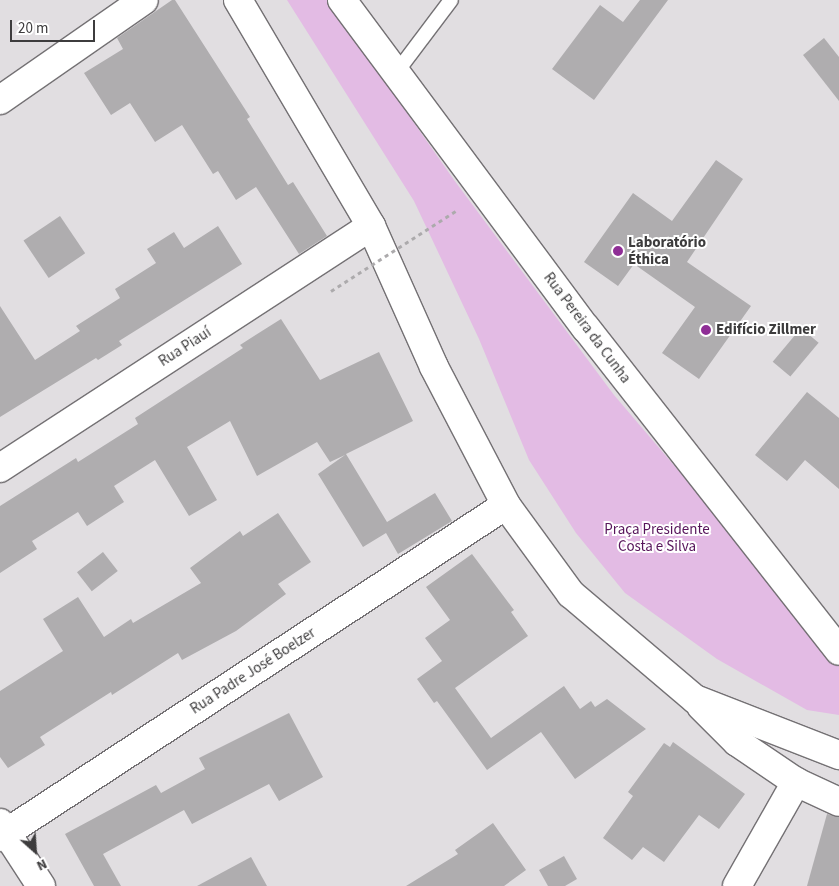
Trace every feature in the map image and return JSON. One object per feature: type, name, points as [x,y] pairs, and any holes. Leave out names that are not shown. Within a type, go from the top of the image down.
[{"type":"street","points":[[0,100],[144,0]]},
{"type":"street","points":[[223,0],[239,6],[371,226],[434,367],[506,505],[571,594],[695,699],[737,742],[796,782],[839,802]]},
{"type":"street","name":"Rua Pereira da Cunha","points":[[342,0],[586,328],[839,652]]},
{"type":"street","name":"Rua Piauí","points":[[0,468],[371,226]]},
{"type":"street","name":"Rua Padre José Boelzer","points":[[2,831],[506,505]]},
{"type":"street","points":[[695,699],[839,755]]},
{"type":"street","points":[[737,886],[796,782]]},
{"type":"street","points":[[2,831],[41,886]]},
{"type":"lane","points":[[396,73],[450,0]]},
{"type":"path","points":[[331,291],[457,210]]},
{"type":"green space","name":"Praça Presidente Costa e Silva","points":[[287,0],[328,0],[454,180],[614,395],[839,659],[839,715],[807,710],[717,659],[625,593],[576,533],[529,460],[479,339],[414,201]]},
{"type":"building","points":[[172,0],[175,0],[250,117],[247,119],[288,185],[293,182],[327,236],[299,254],[256,187],[236,200],[218,171],[213,174],[182,125],[155,142],[130,103],[111,115],[84,73],[123,49],[117,38]]},
{"type":"building","points":[[640,0],[668,0],[594,100],[552,69],[600,5],[623,22]]},
{"type":"building","points":[[824,38],[839,57],[839,101],[803,55]]},
{"type":"building","points":[[716,160],[743,179],[687,262],[751,306],[699,379],[662,353],[695,307],[634,264],[618,286],[584,262],[633,193],[672,221]]},
{"type":"building","points":[[60,216],[85,253],[49,278],[24,241]]},
{"type":"building","points":[[218,226],[242,264],[119,341],[122,345],[98,360],[96,358],[0,417],[0,306],[35,360],[80,331],[76,326],[120,298],[115,289],[156,263],[147,249],[174,232],[184,248]]},
{"type":"building","points":[[281,319],[320,380],[379,352],[413,421],[346,454],[387,522],[435,493],[452,521],[398,554],[386,533],[363,547],[318,474],[345,455],[330,462],[317,442],[257,476],[230,421],[187,447],[217,500],[189,516],[155,460],[114,486],[124,502],[87,526],[78,512],[32,541],[37,549],[0,573],[0,506],[76,458],[78,462],[138,424],[135,418],[243,348],[240,345]]},
{"type":"building","points":[[801,328],[819,343],[790,376],[773,362]]},
{"type":"building","points":[[807,392],[839,418],[839,489],[805,460],[787,481],[755,455]]},
{"type":"building","points":[[278,513],[311,562],[278,584],[286,594],[236,631],[182,660],[178,653],[112,695],[111,692],[40,737],[45,745],[8,768],[0,757],[0,691],[63,651],[43,619],[78,597],[104,637],[131,619],[133,623],[201,583],[190,568],[240,531],[243,536]]},
{"type":"building","points":[[103,552],[118,571],[92,591],[77,572]]},
{"type":"building","points":[[472,554],[514,610],[511,612],[528,636],[455,688],[491,738],[564,686],[580,709],[591,701],[595,707],[607,699],[646,729],[575,779],[541,732],[487,770],[437,701],[434,703],[417,679],[442,661],[425,638],[450,620],[426,587]]},
{"type":"building","points":[[289,713],[323,777],[279,801],[269,784],[192,824],[184,810],[103,854],[121,886],[94,886],[65,834],[156,785],[161,793],[205,769],[199,758]]},
{"type":"building","points":[[673,742],[745,794],[719,829],[699,815],[664,862],[643,847],[632,860],[603,838],[633,796],[628,792],[664,743],[670,747]]},
{"type":"building","points":[[827,814],[839,817],[839,886],[807,886]]},
{"type":"building","points":[[493,823],[526,870],[504,886],[406,886],[458,854],[455,850]]},
{"type":"building","points":[[564,856],[577,879],[565,886],[548,886],[539,870]]},
{"type":"building","points":[[251,857],[267,886],[197,886]]},
{"type":"place","name":"Laboratório Éthica","points":[[618,251]]},
{"type":"place","name":"Edifício Zillmer","points":[[706,330]]}]
